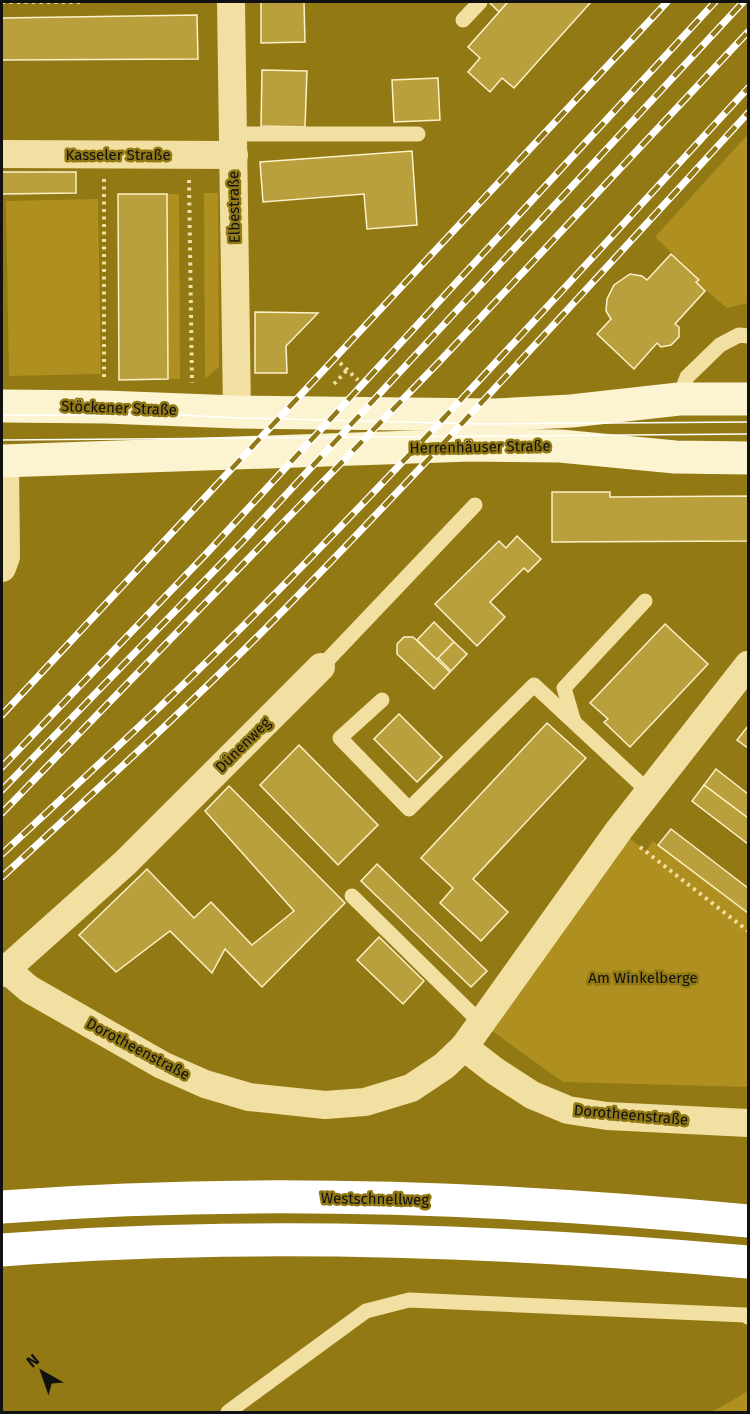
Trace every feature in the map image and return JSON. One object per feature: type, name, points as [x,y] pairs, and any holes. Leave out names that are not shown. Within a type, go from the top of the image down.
[{"type":"highway","name":"Westschnellweg","points":[[2,1207],[261,1197],[447,1200],[654,1212],[748,1221]]},
{"type":"highway","points":[[2,1250],[63,1245],[264,1240],[348,1241],[517,1246],[748,1262]]},
{"type":"street","name":"Elbestraße","points":[[231,2],[237,412]]},
{"type":"street","name":"Kasseler Straße","points":[[2,154],[189,155],[234,145]]},
{"type":"street","points":[[237,412],[495,415],[571,411],[679,399],[748,399]]},
{"type":"street","name":"Stöckener Straße","points":[[2,406],[105,406],[237,412]]},
{"type":"street","name":"Herrenhäuser Straße","points":[[3,461],[471,446],[549,446],[675,457],[748,458]]},
{"type":"street","points":[[2,568],[6,557],[3,461]]},
{"type":"street","points":[[464,1047],[619,830],[748,665]]},
{"type":"street","name":"Dünenweg","points":[[4,971],[124,863],[321,667]]},
{"type":"street","name":"Dorotheenstraße","points":[[4,971],[28,988],[162,1065],[205,1084],[249,1097],[326,1105],[365,1102],[411,1088],[444,1066],[464,1047],[532,1095],[568,1110],[607,1116],[748,1123]]},
{"type":"lane","points":[[463,20],[480,2]]},
{"type":"lane","points":[[234,145],[418,134]]},
{"type":"lane","points":[[679,399],[687,377],[720,345],[739,335],[748,336]]},
{"type":"lane","name":"Dünenweg","points":[[321,667],[475,505]]},
{"type":"lane","points":[[574,722],[564,688],[645,601]]},
{"type":"lane","points":[[382,700],[340,738],[410,809],[534,685],[648,791]]},
{"type":"lane","points":[[352,896],[481,1023]]},
{"type":"lane","points":[[228,1413],[366,1311],[409,1300],[745,1315],[748,1317]]},
{"type":"path","points":[[2,2],[82,2]]},
{"type":"path","points":[[104,155],[105,406]]},
{"type":"path","points":[[189,155],[192,387]]},
{"type":"path","points":[[340,363],[358,380]]},
{"type":"path","points":[[619,830],[748,931]]},
{"type":"green space","points":[[748,134],[748,303],[727,308],[696,282],[699,279],[655,237]]},
{"type":"green space","points":[[204,193],[218,193],[219,367],[205,379]]},
{"type":"green space","points":[[167,194],[179,194],[180,379],[168,379]]},
{"type":"green space","points":[[98,199],[101,374],[9,376],[6,201]]},
{"type":"green space","name":"Am Winkelberge","points":[[619,830],[646,851],[653,841],[748,913],[748,1087],[563,1082],[481,1023]]},
{"type":"green space","points":[[748,1391],[748,1412],[712,1412]]},
{"type":"building","points":[[261,2],[304,2],[305,42],[261,43]]},
{"type":"building","points":[[489,2],[508,2],[499,12]]},
{"type":"building","points":[[508,2],[591,2],[514,88],[502,78],[490,92],[468,72],[480,58],[468,47]]},
{"type":"building","points":[[197,15],[198,59],[2,60],[2,18]]},
{"type":"building","points":[[262,70],[307,71],[305,127],[261,126]]},
{"type":"building","points":[[438,78],[440,120],[394,122],[392,80]]},
{"type":"building","points":[[412,151],[417,225],[367,229],[364,194],[263,202],[260,162]]},
{"type":"building","points":[[2,172],[76,172],[76,193],[2,194]]},
{"type":"building","points":[[118,194],[167,194],[168,379],[119,380]]},
{"type":"building","points":[[671,254],[699,280],[696,282],[705,291],[675,324],[679,327],[679,337],[671,345],[661,347],[657,343],[634,369],[597,334],[611,319],[606,311],[607,299],[614,285],[630,274],[642,276],[647,280]]},
{"type":"building","points":[[255,312],[318,313],[286,346],[287,373],[255,373]]},
{"type":"building","points":[[552,492],[610,492],[610,497],[748,496],[748,541],[552,542]]},
{"type":"building","points":[[517,536],[541,559],[528,572],[524,568],[490,602],[505,617],[477,646],[435,604],[499,541],[506,548]]},
{"type":"building","points":[[434,622],[454,642],[437,660],[417,640]]},
{"type":"building","points":[[665,624],[708,664],[630,747],[604,722],[608,719],[590,703]]},
{"type":"building","points":[[404,637],[413,637],[450,672],[434,689],[397,654],[397,644]]},
{"type":"building","points":[[454,642],[467,654],[451,671],[438,658]]},
{"type":"building","points":[[399,714],[442,757],[417,782],[374,739]]},
{"type":"building","points":[[547,723],[586,758],[473,879],[508,912],[481,941],[440,903],[453,888],[421,858]]},
{"type":"building","points":[[748,726],[748,748],[737,740]]},
{"type":"building","points":[[299,745],[378,825],[338,865],[260,785]]},
{"type":"building","points":[[716,769],[748,794],[748,818],[704,785]]},
{"type":"building","points":[[704,785],[748,818],[748,844],[692,801]]},
{"type":"building","points":[[229,786],[345,903],[262,987],[225,949],[212,973],[170,931],[116,972],[79,935],[147,869],[194,918],[211,902],[252,945],[294,911],[205,811]]},
{"type":"building","points":[[671,829],[748,888],[748,913],[658,845]]},
{"type":"building","points":[[377,864],[487,971],[471,987],[361,881]]},
{"type":"building","points":[[379,937],[424,981],[403,1004],[357,960]]},
{"type":"tram line","points":[[2,415],[179,415],[482,424],[748,422]]},
{"type":"tram line","points":[[2,440],[748,434]]},
{"type":"railway","points":[[2,715],[667,2]]},
{"type":"railway","points":[[2,767],[207,553],[715,2]]},
{"type":"railway","points":[[2,790],[243,541],[743,2]]},
{"type":"railway","points":[[2,813],[439,362],[748,32]]},
{"type":"railway","points":[[2,854],[132,734],[322,546],[506,351],[748,88]]},
{"type":"railway","points":[[2,877],[174,717],[275,619],[455,431],[748,113]]}]
